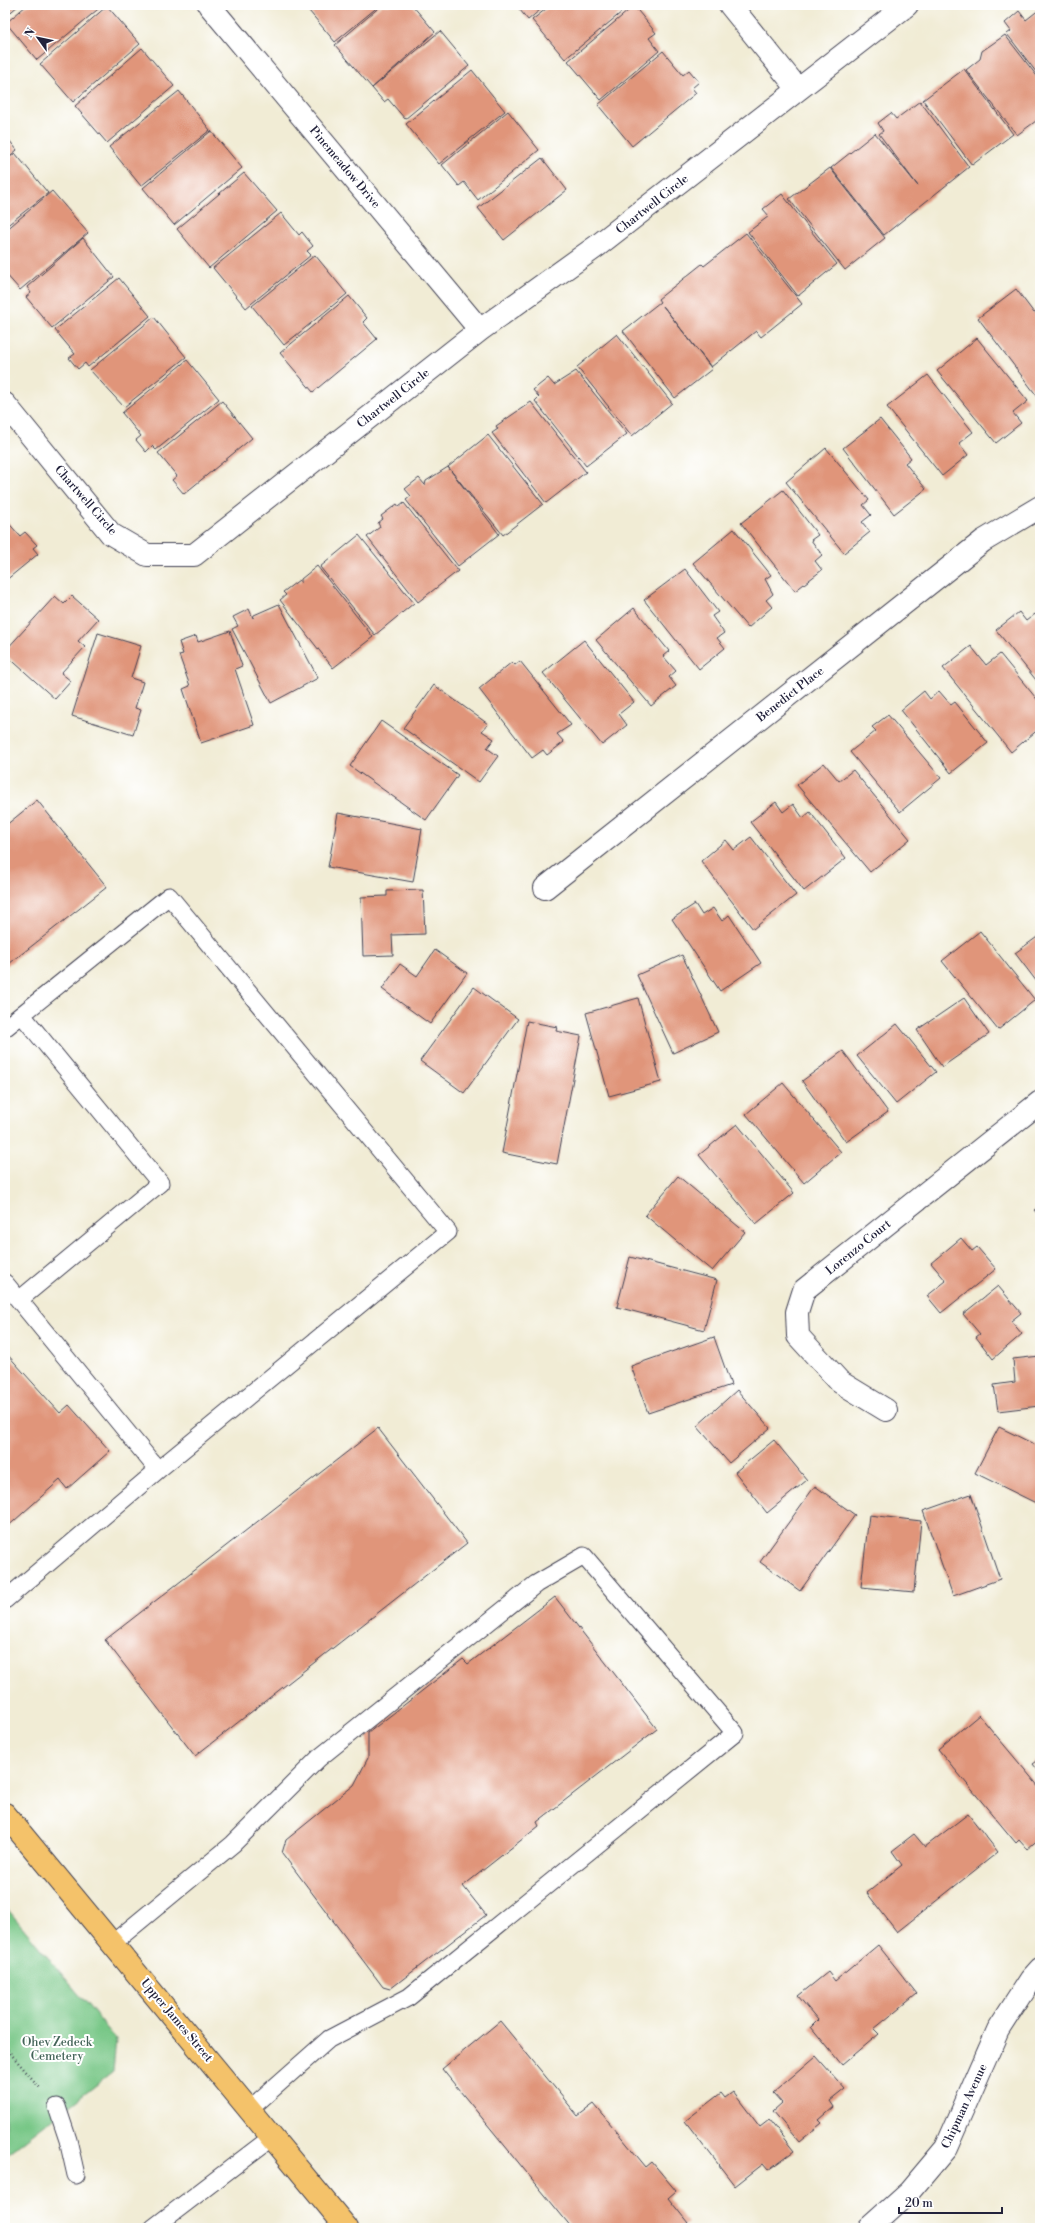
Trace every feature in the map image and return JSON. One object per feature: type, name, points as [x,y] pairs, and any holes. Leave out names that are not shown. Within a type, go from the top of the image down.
[{"type":"main road","name":"Upper James Street","points":[[5,1814],[347,2228]]},
{"type":"street","name":"Pinemeadow Drive","points":[[209,5],[480,330]]},
{"type":"street","points":[[730,5],[798,89]]},
{"type":"street","name":"Chartwell Circle","points":[[5,404],[111,534],[147,555],[194,555],[480,330],[597,246],[907,5]]},
{"type":"street","name":"Benedict Place","points":[[546,888],[983,541],[1040,507]]},
{"type":"street","name":"Lorenzo Court","points":[[886,1410],[840,1382],[798,1336],[797,1312],[804,1290],[1040,1102]]},
{"type":"street","name":"Chipman Avenue","points":[[869,2228],[909,2192],[946,2148],[998,2030],[1031,1979],[1040,1969]]},
{"type":"lane","points":[[5,1028],[169,896],[448,1232],[158,1470],[5,1600]]},
{"type":"lane","points":[[19,1300],[160,1183],[22,1014]]},
{"type":"lane","points":[[5,1283],[158,1470]]},
{"type":"lane","points":[[113,1943],[233,1844],[319,1758],[536,1584],[584,1556],[735,1733],[409,1997],[329,2039],[250,2109]]},
{"type":"lane","points":[[58,2107],[76,2174]]},
{"type":"lane","points":[[153,2228],[272,2137]]},
{"type":"path","points":[[5,2047],[58,2107]]},
{"type":"green space","name":"Ohev Zedeck Cemetery","points":[[5,1906],[116,2039],[113,2072],[5,2156]]},
{"type":"building","points":[[5,5],[19,5],[5,17]]},
{"type":"building","points":[[27,5],[103,5],[37,60],[6,23]]},
{"type":"building","points":[[304,5],[380,5],[335,42]]},
{"type":"building","points":[[382,5],[412,5],[435,32],[372,88],[335,45]]},
{"type":"building","points":[[516,5],[546,5],[528,20]]},
{"type":"building","points":[[551,5],[626,5],[628,7],[565,59],[532,20]]},
{"type":"building","points":[[107,6],[140,44],[73,102],[40,64]]},
{"type":"building","points":[[634,6],[656,33],[649,38],[659,51],[601,100],[568,61]]},
{"type":"building","points":[[1040,9],[1040,77],[1007,34],[1011,31],[1005,23],[1019,11],[1026,20]]},
{"type":"building","points":[[440,31],[469,66],[405,119],[388,99],[384,102],[372,88]]},
{"type":"building","points":[[1005,35],[1040,80],[1040,118],[1017,135],[966,70],[980,59],[982,51]]},
{"type":"building","points":[[142,48],[174,86],[107,143],[75,106]]},
{"type":"building","points":[[663,51],[683,75],[689,70],[699,82],[692,88],[696,93],[632,146],[598,105]]},
{"type":"building","points":[[964,69],[1013,134],[972,165],[923,100]]},
{"type":"building","points":[[472,70],[505,111],[439,164],[406,124]]},
{"type":"building","points":[[179,91],[210,130],[141,186],[109,147]]},
{"type":"building","points":[[920,101],[969,167],[884,235],[831,168],[875,133],[918,186],[879,134],[883,131],[878,123],[891,113],[896,119]]},
{"type":"building","points":[[508,111],[539,150],[478,200],[464,182],[459,186],[442,165]]},
{"type":"building","points":[[211,131],[242,168],[174,225],[143,188]]},
{"type":"building","points":[[5,135],[17,150],[5,160]]},
{"type":"building","points":[[15,153],[48,193],[5,227],[5,161]]},
{"type":"building","points":[[542,158],[567,190],[504,240],[478,208]]},
{"type":"building","points":[[830,168],[885,238],[845,270],[789,199]]},
{"type":"building","points":[[244,173],[277,211],[209,268],[177,229]]},
{"type":"building","points":[[52,191],[88,233],[20,290],[5,273],[5,231]]},
{"type":"building","points":[[782,194],[837,264],[798,296],[748,232],[769,216],[763,209]]},
{"type":"building","points":[[281,213],[299,235],[302,232],[313,246],[307,251],[311,255],[246,308],[213,268]]},
{"type":"building","points":[[746,233],[802,304],[761,337],[756,331],[711,367],[663,306],[712,369],[675,398],[623,331],[660,302],[658,299],[702,264],[704,266]]},
{"type":"building","points":[[83,238],[114,277],[52,328],[26,297],[31,293],[27,287]]},
{"type":"building","points":[[315,255],[347,294],[284,345],[252,306]]},
{"type":"building","points":[[119,278],[150,316],[88,367],[85,363],[78,369],[69,358],[75,354],[55,330]]},
{"type":"building","points":[[1016,289],[1034,313],[1037,311],[1040,315],[1040,400],[978,318]]},
{"type":"building","points":[[349,296],[367,318],[363,322],[377,339],[313,392],[280,353]]},
{"type":"building","points":[[154,317],[186,357],[124,407],[90,370]]},
{"type":"building","points":[[617,334],[672,403],[632,436],[577,367]]},
{"type":"building","points":[[977,338],[1028,401],[1013,413],[1021,423],[996,443],[937,371]]},
{"type":"building","points":[[187,360],[219,399],[156,450],[152,446],[146,452],[136,440],[141,436],[122,413]]},
{"type":"building","points":[[576,371],[627,434],[586,466],[535,401],[539,397],[533,390],[548,378],[554,385]]},
{"type":"building","points":[[928,375],[973,432],[959,443],[968,455],[942,476],[887,407]]},
{"type":"building","points":[[222,401],[252,438],[184,494],[172,480],[177,476],[158,453]]},
{"type":"building","points":[[531,402],[586,472],[546,503],[492,433],[498,429],[496,426]]},
{"type":"building","points":[[880,419],[911,458],[905,463],[926,489],[894,514],[843,448]]},
{"type":"building","points":[[488,435],[543,504],[503,535],[448,467]]},
{"type":"building","points":[[826,448],[869,500],[863,505],[871,515],[862,522],[870,532],[844,553],[786,482]]},
{"type":"building","points":[[448,467],[499,534],[458,566],[406,500],[411,496],[405,489],[419,478],[425,485],[426,481]]},
{"type":"building","points":[[783,490],[818,535],[811,540],[822,555],[815,561],[822,570],[795,591],[741,523]]},
{"type":"building","points":[[404,503],[458,571],[418,602],[367,537],[380,527],[378,523],[383,519],[381,516],[397,504],[399,507]]},
{"type":"building","points":[[5,519],[20,536],[25,532],[37,545],[33,548],[38,554],[5,581]]},
{"type":"building","points":[[734,529],[771,575],[765,579],[773,594],[766,600],[772,607],[748,628],[693,563]]},
{"type":"building","points":[[359,535],[414,603],[375,635],[320,567]]},
{"type":"building","points":[[317,566],[373,637],[333,668],[280,600],[286,595],[283,592],[299,580],[301,583],[301,579]]},
{"type":"building","points":[[685,569],[718,612],[712,616],[724,633],[717,638],[725,648],[699,669],[644,600]]},
{"type":"building","points":[[55,596],[64,604],[72,596],[98,619],[78,641],[85,647],[61,673],[71,681],[55,699],[5,654],[5,651]]},
{"type":"building","points":[[279,604],[318,678],[271,703],[232,629],[238,626],[233,617],[249,609],[253,618],[254,615]]},
{"type":"building","points":[[634,608],[669,651],[663,656],[676,671],[669,677],[676,686],[651,706],[596,640]]},
{"type":"building","points":[[1019,612],[1026,621],[1035,614],[1040,620],[1040,685],[996,630]]},
{"type":"building","points":[[230,631],[242,666],[235,669],[254,725],[201,743],[183,689],[190,686],[179,655],[183,654],[179,642],[196,636],[198,642]]},
{"type":"building","points":[[98,633],[141,646],[131,678],[143,682],[135,708],[141,710],[133,735],[72,716]]},
{"type":"building","points":[[584,640],[634,702],[619,714],[627,725],[602,745],[543,673]]},
{"type":"building","points":[[971,646],[986,665],[1000,654],[1040,703],[1040,728],[1011,752],[943,668]]},
{"type":"building","points":[[520,661],[571,725],[557,734],[564,742],[547,755],[543,750],[532,758],[479,689],[512,662],[515,665]]},
{"type":"building","points":[[434,685],[488,724],[482,731],[494,739],[487,748],[498,756],[479,782],[403,728]]},
{"type":"building","points":[[924,691],[930,699],[939,691],[951,705],[955,702],[988,743],[951,773],[901,710]]},
{"type":"building","points":[[888,715],[941,778],[900,812],[850,752],[876,731],[872,727]]},
{"type":"building","points":[[381,721],[458,775],[426,820],[350,766]]},
{"type":"building","points":[[824,763],[839,781],[853,770],[910,839],[870,872],[797,785]]},
{"type":"building","points":[[37,800],[107,887],[5,967],[5,826]]},
{"type":"building","points":[[776,802],[783,812],[793,804],[803,818],[810,812],[846,858],[804,891],[750,822]]},
{"type":"building","points":[[338,813],[422,829],[413,882],[328,867]]},
{"type":"building","points":[[751,837],[796,895],[753,929],[701,861],[726,840],[734,850]]},
{"type":"building","points":[[423,890],[425,934],[392,935],[393,955],[363,956],[361,897],[387,896],[387,891]]},
{"type":"building","points":[[695,904],[702,915],[713,908],[722,921],[729,915],[761,963],[720,991],[672,919]]},
{"type":"building","points":[[980,931],[1035,1000],[998,1030],[942,961]]},
{"type":"building","points":[[1040,935],[1040,986],[1015,953]]},
{"type":"building","points":[[435,950],[467,973],[430,1024],[382,989],[400,964],[417,976]]},
{"type":"building","points":[[682,955],[718,1032],[673,1053],[637,975]]},
{"type":"building","points":[[474,987],[518,1019],[464,1093],[420,1061]]},
{"type":"building","points":[[638,998],[661,1082],[609,1096],[586,1013]]},
{"type":"building","points":[[964,998],[989,1034],[942,1067],[917,1030]]},
{"type":"building","points":[[527,1021],[557,1027],[556,1031],[581,1036],[557,1164],[502,1153]]},
{"type":"building","points":[[897,1024],[936,1072],[896,1104],[857,1056]]},
{"type":"building","points":[[843,1051],[888,1112],[846,1142],[802,1081]]},
{"type":"building","points":[[783,1083],[841,1152],[804,1183],[746,1114]]},
{"type":"building","points":[[737,1124],[794,1193],[756,1224],[699,1155]]},
{"type":"building","points":[[678,1176],[745,1232],[712,1271],[645,1215]]},
{"type":"building","points":[[1040,1206],[1040,1217],[1034,1210]]},
{"type":"building","points":[[961,1238],[972,1251],[977,1247],[996,1269],[941,1313],[927,1296],[946,1281],[931,1263]]},
{"type":"building","points":[[630,1257],[717,1280],[704,1330],[617,1307]]},
{"type":"building","points":[[998,1286],[1021,1313],[1011,1321],[1022,1334],[993,1359],[976,1337],[980,1334],[963,1314]]},
{"type":"building","points":[[714,1337],[731,1385],[648,1413],[631,1366]]},
{"type":"building","points":[[6,1353],[60,1413],[69,1405],[110,1451],[67,1489],[60,1480],[5,1529]]},
{"type":"building","points":[[1040,1356],[1039,1406],[998,1411],[994,1385],[1015,1382],[1013,1359]]},
{"type":"building","points":[[737,1390],[770,1428],[729,1463],[697,1426]]},
{"type":"building","points":[[999,1427],[1040,1447],[1040,1505],[975,1473]]},
{"type":"building","points":[[378,1428],[467,1543],[195,1756],[105,1640]]},
{"type":"building","points":[[774,1440],[807,1480],[767,1513],[735,1472]]},
{"type":"building","points":[[815,1486],[855,1515],[800,1591],[760,1562]]},
{"type":"building","points":[[971,1494],[1000,1579],[953,1596],[923,1511]]},
{"type":"building","points":[[869,1515],[921,1521],[914,1592],[861,1587]]},
{"type":"building","points":[[555,1597],[657,1729],[537,1822],[539,1826],[463,1886],[486,1915],[390,1989],[383,1987],[282,1853],[286,1840],[354,1785],[368,1758],[368,1733],[463,1659],[468,1664]]},
{"type":"building","points":[[979,1715],[1040,1788],[1040,1825],[1035,1830],[1040,1838],[1027,1849],[1019,1840],[1016,1843],[938,1749]]},
{"type":"building","points":[[1040,1759],[1040,1773],[1033,1764]]},
{"type":"building","points":[[968,1814],[998,1852],[897,1932],[867,1893],[902,1865],[892,1851],[914,1834],[925,1847]]},
{"type":"building","points":[[878,1945],[917,1994],[874,2029],[879,2034],[842,2065],[811,2027],[818,2020],[798,1996],[828,1972],[835,1981]]},
{"type":"building","points":[[500,2021],[578,2116],[594,2104],[646,2167],[652,2162],[676,2191],[668,2198],[688,2223],[682,2228],[572,2228],[442,2069]]},
{"type":"building","points":[[816,2056],[845,2089],[830,2101],[834,2107],[819,2120],[822,2123],[799,2142],[773,2111],[782,2103],[773,2093]]},
{"type":"building","points":[[733,2092],[760,2127],[769,2120],[794,2151],[768,2170],[763,2164],[735,2186],[685,2121],[721,2093],[725,2098]]}]
